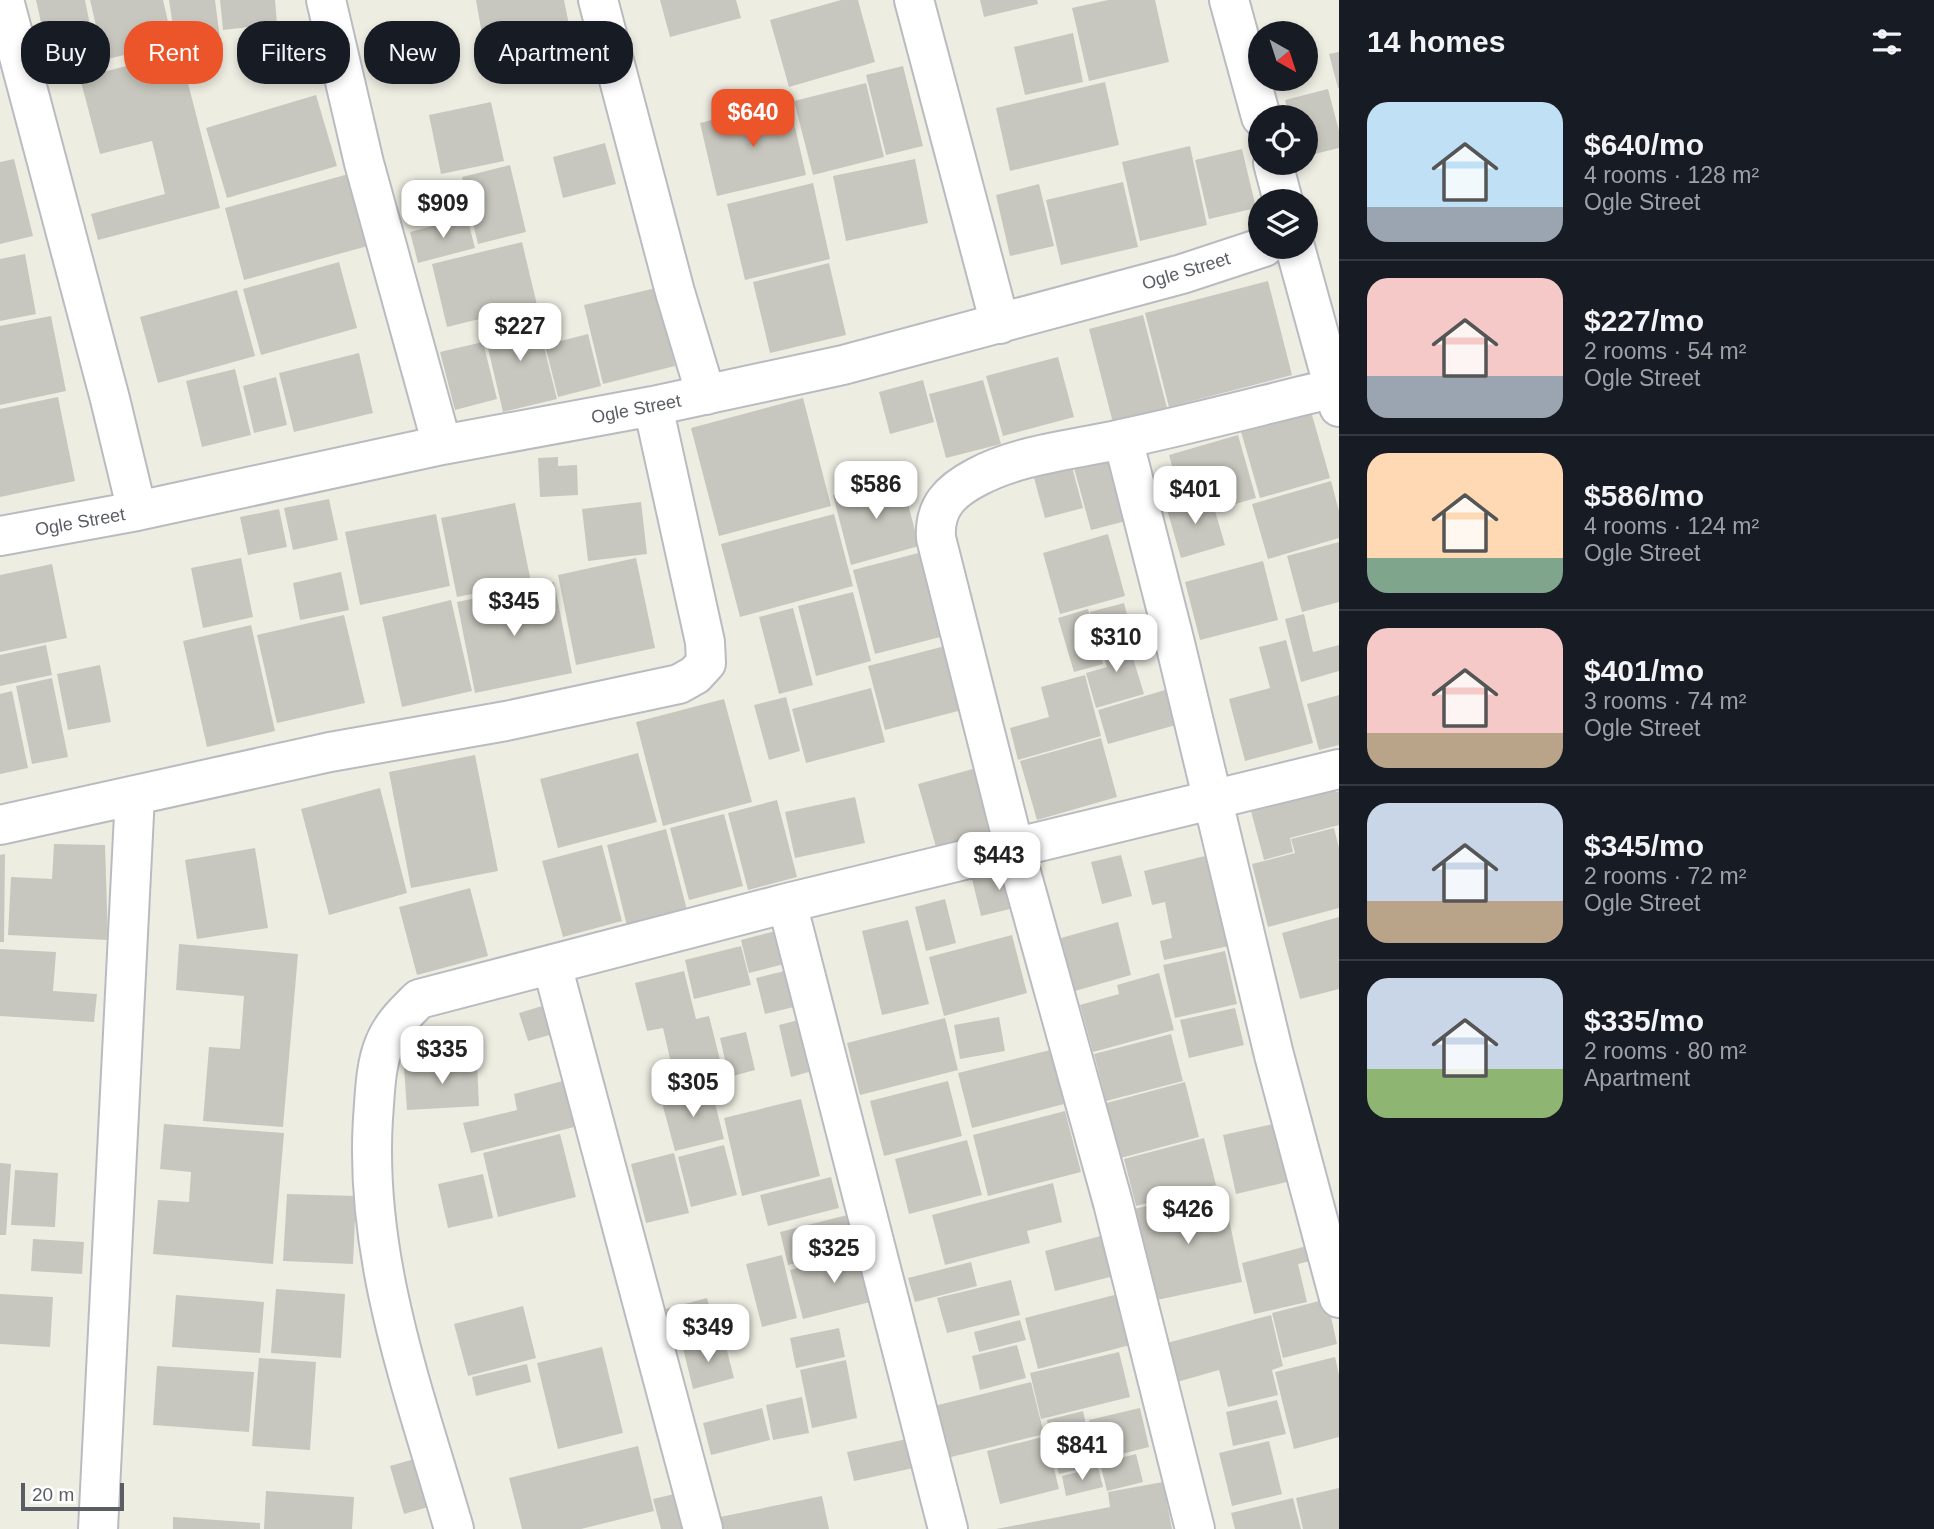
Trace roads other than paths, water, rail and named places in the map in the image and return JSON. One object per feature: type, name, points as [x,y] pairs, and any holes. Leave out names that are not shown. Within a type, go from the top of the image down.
[{"type":"street","points":[[4,0],[137,511]]},
{"type":"street","points":[[326,0],[364,163],[442,445]]},
{"type":"street","points":[[598,0],[672,279],[706,395]]},
{"type":"street","points":[[914,0],[1000,324]]},
{"type":"street","points":[[1229,0],[1258,105]]},
{"type":"street","name":"Ogle Street","points":[[0,536],[137,511],[442,445],[653,406],[843,365],[1182,274],[1248,252]]},
{"type":"street","points":[[1195,1529],[1113,1203],[1014,847],[936,538],[935,522],[942,505],[955,491],[1003,465],[1336,398],[1299,259]]},
{"type":"street","points":[[0,825],[330,752],[533,716],[679,684],[695,675],[706,663],[705,642],[653,406]]},
{"type":"street","points":[[1123,439],[1274,1055],[1339,1298]]},
{"type":"street","points":[[454,1529],[398,1343],[372,1192],[376,1082],[383,1047],[394,1023],[419,999],[787,903],[1339,769]]},
{"type":"street","points":[[98,1529],[135,795]]},
{"type":"street","points":[[787,903],[948,1529]]},
{"type":"street","points":[[552,965],[703,1529]]}]
